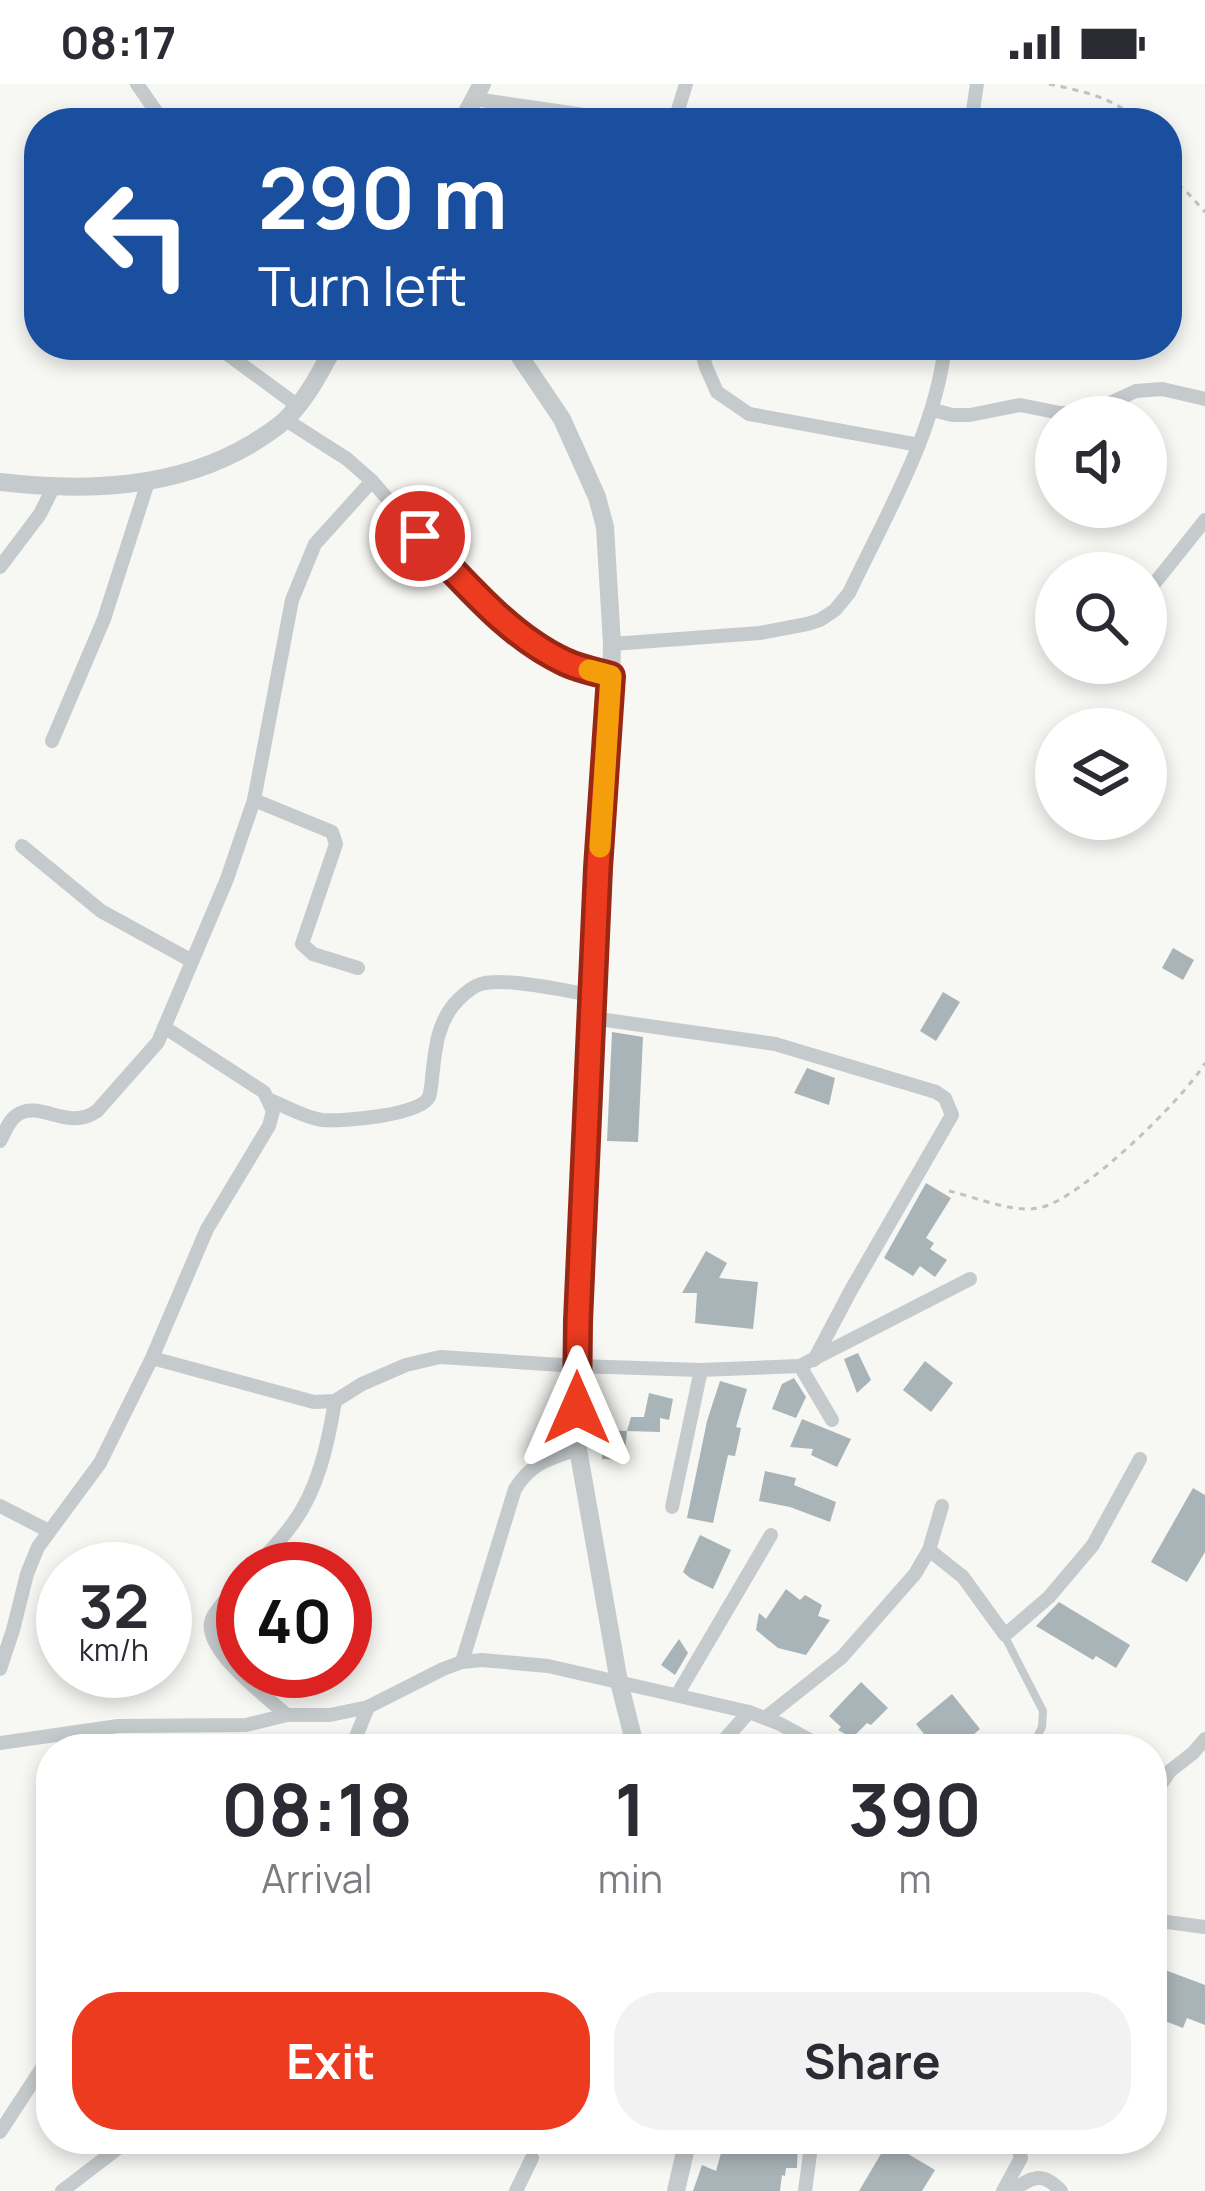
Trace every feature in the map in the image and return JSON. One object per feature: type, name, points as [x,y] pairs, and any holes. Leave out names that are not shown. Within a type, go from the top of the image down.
[{"type":"street","points":[[478,91],[564,108]]},
{"type":"street","points":[[232,360],[372,481],[420,536],[520,632],[561,660],[611,676]]},
{"type":"street","points":[[0,482],[53,488],[148,482],[217,462],[292,413],[326,360]]},
{"type":"street","points":[[522,360],[562,419],[597,497],[605,527],[612,644],[577,1366],[578,1449],[632,1734]]},
{"type":"street","points":[[704,360],[717,392],[749,414],[919,445]]},
{"type":"street","points":[[612,644],[760,632],[820,620],[835,610],[849,593],[919,445],[933,410],[942,360]]},
{"type":"street","points":[[933,410],[970,415],[1020,405],[1079,413],[1136,391],[1162,388],[1205,399]]},
{"type":"street","points":[[0,1141],[19,1113],[30,1110],[88,1118],[158,1042],[227,879],[254,800],[292,600],[315,544],[372,481]]},
{"type":"street","points":[[52,741],[104,619],[148,482]]},
{"type":"street","points":[[0,567],[40,514],[53,488]]},
{"type":"street","points":[[1167,568],[1205,520]]},
{"type":"street","points":[[254,800],[332,832],[336,844],[302,944],[314,954],[358,968]]},
{"type":"street","points":[[22,846],[101,911],[191,961]]},
{"type":"street","points":[[270,1100],[326,1120],[420,1107],[430,1095],[443,1021],[473,988],[507,983],[593,995]]},
{"type":"street","points":[[592,1018],[776,1044],[945,1099],[952,1115],[807,1363]]},
{"type":"street","points":[[0,1669],[38,1547],[100,1463],[152,1358],[207,1229],[273,1112],[265,1092],[164,1027]]},
{"type":"street","points":[[152,1358],[314,1402],[335,1401],[362,1384],[421,1360],[440,1358],[701,1370],[782,1369],[807,1363],[970,1279]]},
{"type":"street","points":[[807,1363],[832,1420]]},
{"type":"street","points":[[672,1508],[701,1370]]},
{"type":"street","points":[[278,1542],[295,1522],[310,1491],[328,1442],[335,1401]]},
{"type":"street","points":[[462,1662],[515,1489],[536,1464],[578,1449]]},
{"type":"street","points":[[929,1550],[963,1577],[1005,1635],[1049,1597],[1093,1545],[1140,1459]]},
{"type":"street","points":[[0,1506],[49,1531]]},
{"type":"street","points":[[765,1718],[842,1657],[915,1574],[929,1550],[942,1506]]},
{"type":"street","points":[[676,1695],[771,1535]]},
{"type":"street","points":[[216,1614],[210,1630],[216,1645]]},
{"type":"street","points":[[62,1734],[118,1726],[246,1725],[287,1715],[330,1715],[368,1707],[443,1669],[482,1660],[548,1666],[749,1712],[796,1734]]},
{"type":"street","points":[[268,1698],[287,1715]]},
{"type":"street","points":[[357,1734],[368,1707]]},
{"type":"street","points":[[729,1734],[749,1712]]},
{"type":"street","points":[[0,1743],[36,1738]]},
{"type":"street","points":[[1167,1776],[1205,1739]]},
{"type":"street","points":[[1167,1922],[1205,1927]]},
{"type":"street","points":[[1182,1925],[1205,1937]]},
{"type":"street","points":[[0,2132],[36,2077]]},
{"type":"street","points":[[62,2191],[110,2154]]},
{"type":"street","points":[[676,2191],[685,2154]]},
{"type":"street","points":[[805,2191],[810,2154]]},
{"type":"street","points":[[1007,2191],[1020,2154]]},
{"type":"street","points":[[516,2191],[532,2158]]},
{"type":"street","points":[[1007,2191],[1042,2177],[1060,2191]]},
{"type":"lane","points":[[1005,1635],[1043,1711],[1038,1734]]},
{"type":"path","points":[[1049,84],[1122,108]]},
{"type":"path","points":[[1182,188],[1205,212]]},
{"type":"path","points":[[949,1191],[1023,1208],[1056,1203],[1146,1130],[1205,1063]]},
{"type":"building","points":[[1173,948],[1194,960],[1183,980],[1162,968]]},
{"type":"building","points":[[943,992],[960,1002],[936,1041],[920,1031]]},
{"type":"building","points":[[612,1032],[643,1037],[638,1142],[607,1141]]},
{"type":"building","points":[[807,1068],[835,1078],[829,1105],[794,1093]]},
{"type":"building","points":[[926,1183],[951,1198],[926,1238],[934,1243],[930,1249],[947,1260],[935,1277],[920,1266],[913,1276],[884,1258]]},
{"type":"building","points":[[706,1251],[727,1263],[719,1278],[758,1282],[753,1329],[695,1323],[697,1293],[682,1293]]},
{"type":"building","points":[[858,1353],[871,1380],[857,1393],[844,1359]]},
{"type":"building","points":[[925,1361],[953,1383],[931,1412],[903,1390]]},
{"type":"building","points":[[794,1378],[806,1397],[796,1418],[772,1409],[782,1384]]},
{"type":"building","points":[[720,1381],[747,1389],[736,1427],[741,1428],[735,1456],[728,1455],[713,1523],[687,1518]]},
{"type":"building","points":[[649,1393],[673,1399],[669,1420],[660,1418],[660,1432],[627,1431],[631,1417],[644,1417]]},
{"type":"building","points":[[802,1419],[851,1439],[837,1467],[811,1455],[813,1449],[790,1447]]},
{"type":"building","points":[[603,1430],[627,1431],[624,1460],[602,1459]]},
{"type":"building","points":[[765,1471],[796,1478],[794,1485],[836,1502],[830,1522],[759,1501]]},
{"type":"building","points":[[1193,1488],[1205,1495],[1205,1552],[1187,1582],[1151,1562]]},
{"type":"building","points":[[700,1535],[731,1550],[713,1589],[683,1572]]},
{"type":"building","points":[[786,1589],[800,1600],[805,1595],[822,1605],[818,1616],[830,1620],[806,1655],[778,1648],[756,1630],[759,1613],[766,1619]]},
{"type":"building","points":[[1059,1602],[1130,1645],[1116,1668],[1096,1656],[1093,1660],[1036,1626]]},
{"type":"building","points":[[679,1639],[688,1653],[675,1675],[661,1665]]},
{"type":"building","points":[[861,1682],[888,1708],[856,1734],[838,1730],[841,1727],[829,1716]]},
{"type":"building","points":[[952,1694],[980,1729],[974,1734],[924,1734],[916,1724]]},
{"type":"building","points":[[1167,1971],[1205,1985],[1205,2025],[1187,2018],[1183,2028],[1167,2022]]},
{"type":"building","points":[[721,2154],[797,2154],[797,2168],[786,2168],[780,2191],[693,2191],[702,2165],[716,2171]]},
{"type":"building","points":[[881,2154],[908,2154],[935,2170],[922,2191],[859,2191]]},
{"type":"slow traffic","points":[[589,670],[611,676],[600,847]]},
{"type":"route","points":[[420,536],[536,645],[561,660],[611,676],[598,868],[577,1408]]}]
